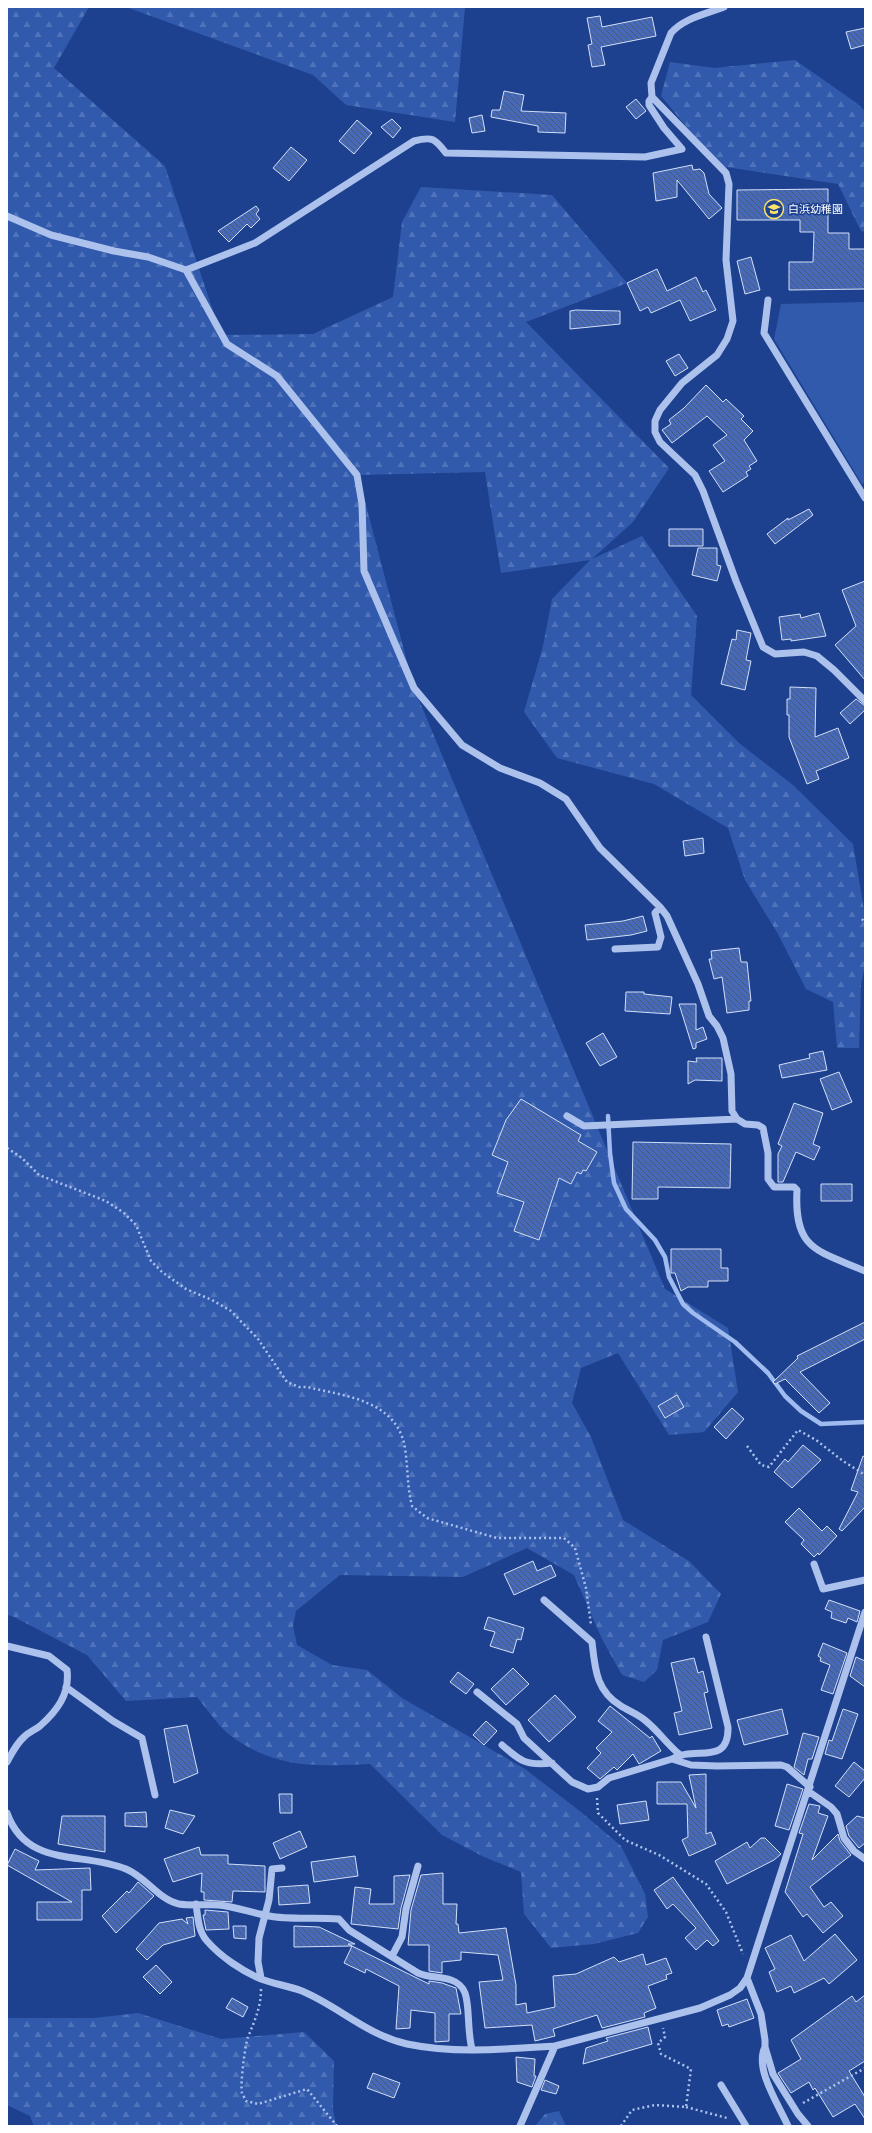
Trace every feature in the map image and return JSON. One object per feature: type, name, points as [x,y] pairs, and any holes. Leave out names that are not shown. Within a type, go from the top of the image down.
[{"type":"street","points":[[7,216],[51,235],[114,251],[148,257],[186,270],[255,242],[414,141],[426,138],[436,140],[446,153],[645,157],[682,149],[664,128],[649,105],[649,101],[652,98],[651,83],[671,33],[683,23],[724,7]]},
{"type":"street","points":[[652,98],[726,173],[729,184],[726,260],[733,321],[727,339],[717,355],[682,383],[660,410],[655,421],[654,432],[660,442],[695,475],[703,491],[736,581],[763,647],[775,654],[804,652],[817,656],[834,670],[865,701]]},
{"type":"street","points":[[186,270],[227,344],[277,376],[357,475],[362,504],[364,571],[414,688],[462,745],[500,768],[540,783],[566,799],[600,848],[660,907],[670,923],[698,984],[709,1016],[717,1026],[723,1038],[731,1074],[732,1111],[737,1120]]},
{"type":"street","points":[[768,300],[764,333],[865,498]]},
{"type":"street","points":[[615,949],[658,946],[661,937],[655,913],[660,907]]},
{"type":"street","points":[[567,1116],[584,1126],[737,1120],[745,1124],[758,1125],[763,1128],[768,1153],[768,1179],[774,1187],[794,1187],[797,1190],[798,1221],[804,1237],[812,1247],[865,1271]]},
{"type":"street","points":[[814,1564],[822,1589],[865,1580]]},
{"type":"street","points":[[544,1600],[592,1642],[594,1665],[602,1690],[614,1701],[646,1721],[666,1744],[680,1754]]},
{"type":"street","points":[[196,1904],[201,1934],[207,1941],[240,1968],[261,1978],[301,1991],[357,2023],[406,2043],[433,2047],[472,2049],[554,2046],[700,2008],[730,1995],[740,1988],[748,1975],[865,1612]]},
{"type":"street","points":[[477,1692],[518,1724],[524,1738],[572,1782],[588,1789],[598,1787],[609,1778],[672,1759],[680,1754],[717,1752],[723,1748],[727,1741],[728,1727],[706,1637]]},
{"type":"street","points":[[7,1646],[49,1656],[67,1670],[66,1687],[60,1706],[39,1726],[20,1741],[7,1762]]},
{"type":"street","points":[[66,1687],[113,1721],[142,1738],[155,1795]]},
{"type":"street","points":[[502,1745],[521,1761],[535,1765],[552,1763]]},
{"type":"street","points":[[672,1759],[691,1765],[780,1765],[787,1767],[837,1814],[844,1838],[854,1851],[865,1859]]},
{"type":"street","points":[[7,1813],[11,1825],[21,1837],[50,1855],[104,1862],[127,1869],[146,1881],[167,1899],[179,1904],[196,1904],[240,1909],[265,1915],[339,1919],[349,1930],[418,1973],[427,1977],[452,1980],[461,1986],[465,1993],[468,2037],[472,2049]]},
{"type":"street","points":[[392,1956],[402,1937],[406,1909],[418,1866]]},
{"type":"street","points":[[261,1978],[258,1962],[259,1938],[269,1900],[272,1869],[282,1868]]},
{"type":"street","points":[[748,1975],[761,2014],[766,2040],[761,2062],[763,2073],[788,2126]]},
{"type":"street","points":[[520,2126],[554,2046]]},
{"type":"street","points":[[765,2047],[773,2074],[794,2108],[808,2126]]},
{"type":"street","points":[[721,2085],[744,2124]]},
{"type":"path","points":[[862,919],[865,923]]},
{"type":"path","points":[[7,1148],[22,1158],[39,1175],[106,1201],[124,1213],[136,1225],[151,1261],[162,1272],[186,1289],[212,1300],[231,1311],[258,1339],[287,1382],[299,1387],[307,1387],[370,1403],[386,1412],[398,1429],[405,1447],[406,1472],[412,1506],[427,1518],[497,1538],[564,1538],[575,1548],[586,1588],[592,1642]]},
{"type":"path","points":[[747,1446],[761,1465],[769,1468],[798,1430],[816,1440],[843,1461],[865,1474]]},
{"type":"path","points":[[598,1787],[598,1813],[625,1840],[659,1855],[706,1884],[726,1912],[748,1975]]},
{"type":"path","points":[[261,1978],[261,2001],[256,2022],[248,2038],[244,2064],[242,2092],[246,2101],[258,2104],[307,2089],[338,2126]]},
{"type":"path","points":[[660,2019],[665,2037],[658,2043],[660,2054],[691,2069],[686,2107]]},
{"type":"path","points":[[794,2108],[865,2068]]},
{"type":"path","points":[[622,2126],[632,2110],[655,2105],[686,2107],[744,2124]]},
{"type":"green space","points":[[7,7],[89,7],[54,68],[165,166],[221,335],[313,334],[393,297],[402,222],[421,187],[552,195],[627,283],[526,322],[669,468],[633,522],[592,559],[642,536],[697,616],[691,695],[739,743],[793,785],[853,844],[865,916],[865,966],[861,984],[859,1048],[837,1048],[833,1002],[806,989],[778,934],[745,880],[728,828],[654,784],[557,758],[524,712],[543,646],[552,599],[590,560],[501,573],[485,472],[358,475],[414,688],[665,1289],[728,1328],[738,1392],[704,1432],[669,1435],[618,1353],[581,1368],[572,1403],[591,1437],[623,1520],[689,1561],[721,1594],[708,1622],[663,1640],[657,1670],[644,1682],[622,1675],[602,1639],[574,1575],[527,1548],[463,1577],[340,1575],[296,1611],[293,1626],[297,1645],[332,1665],[367,1670],[402,1698],[525,1769],[581,1812],[621,1846],[645,1894],[648,1917],[638,1933],[594,1944],[551,1948],[524,1914],[521,1872],[484,1857],[442,1835],[370,1764],[298,1764],[265,1755],[248,1747],[226,1732],[197,1697],[126,1701],[87,1655],[12,1616],[7,1615]]},
{"type":"green space","points":[[126,7],[465,7],[455,122],[346,105],[313,75]]},
{"type":"green space","points":[[795,60],[858,104],[865,111],[865,232],[861,231],[838,184],[719,166],[661,96],[670,62],[714,68]]},
{"type":"green space","points":[[865,302],[865,482],[862,484],[774,339],[781,304]]},
{"type":"green space","points":[[138,2013],[221,2039],[304,2032],[334,2061],[333,2109],[336,2126],[34,2126],[30,2116],[7,2105],[7,2018],[95,2018]]},
{"type":"green space","points":[[559,2111],[566,2126],[535,2126],[545,2114]]},
{"type":"building","points":[[600,16],[602,27],[652,17],[656,36],[601,47],[605,65],[592,67],[588,45],[592,44],[587,18]]},
{"type":"building","points":[[865,28],[865,45],[851,49],[846,32]]},
{"type":"building","points":[[504,91],[524,95],[521,111],[566,113],[565,133],[538,132],[538,126],[491,117],[492,110],[500,110]]},
{"type":"building","points":[[636,99],[646,111],[636,119],[626,107]]},
{"type":"building","points":[[482,115],[485,131],[472,133],[469,118]]},
{"type":"building","points":[[392,119],[401,128],[393,138],[381,127]]},
{"type":"building","points":[[357,120],[372,133],[354,154],[339,141]]},
{"type":"building","points":[[291,147],[307,160],[289,181],[273,168]]},
{"type":"building","points":[[692,165],[693,170],[700,169],[704,173],[709,194],[722,208],[709,219],[677,180],[677,197],[656,201],[653,173]]},
{"type":"building","points":[[828,189],[828,233],[849,233],[849,249],[865,249],[865,289],[789,290],[789,262],[813,262],[814,232],[800,232],[800,220],[737,220],[737,190]]},
{"type":"building","points":[[256,206],[259,210],[256,214],[260,219],[251,228],[247,224],[229,242],[218,231]]},
{"type":"building","points":[[751,257],[760,290],[745,294],[737,261]]},
{"type":"building","points":[[657,269],[667,291],[696,277],[703,292],[706,290],[716,310],[690,321],[680,300],[651,313],[648,307],[640,311],[627,283]]},
{"type":"building","points":[[570,311],[620,311],[620,324],[570,329]]},
{"type":"building","points":[[679,354],[688,368],[675,376],[666,361]]},
{"type":"building","points":[[706,385],[723,402],[726,399],[744,416],[741,419],[753,431],[744,440],[757,461],[749,466],[751,469],[746,472],[748,476],[723,492],[709,471],[725,461],[713,445],[727,435],[707,416],[672,443],[662,430],[671,424],[669,420],[684,408]]},
{"type":"building","points":[[809,509],[813,515],[775,544],[767,534],[788,518],[788,520]]},
{"type":"building","points":[[669,529],[703,529],[703,546],[669,546]]},
{"type":"building","points":[[698,548],[717,548],[717,565],[721,566],[717,581],[692,575]]},
{"type":"building","points":[[865,581],[865,680],[835,645],[856,626],[842,590]]},
{"type":"building","points":[[819,613],[826,636],[791,641],[791,639],[782,640],[779,617],[800,614],[801,618]]},
{"type":"building","points":[[737,630],[751,633],[746,660],[751,661],[745,690],[721,684],[732,639],[736,640]]},
{"type":"building","points":[[790,687],[816,688],[815,737],[838,728],[849,758],[816,771],[819,779],[807,784],[789,737],[787,699],[790,699]]},
{"type":"building","points":[[856,699],[865,706],[865,710],[850,724],[840,713]]},
{"type":"building","points":[[703,838],[704,853],[685,856],[683,841]]},
{"type":"building","points":[[643,916],[647,931],[631,935],[587,940],[585,925],[623,921]]},
{"type":"building","points":[[739,948],[741,962],[747,962],[751,1001],[749,1001],[749,1010],[727,1013],[722,977],[714,979],[709,959],[712,959],[711,951]]},
{"type":"building","points":[[626,992],[644,992],[644,994],[672,997],[670,1014],[625,1011]]},
{"type":"building","points":[[679,1004],[696,1004],[696,1030],[703,1027],[707,1039],[696,1043],[696,1048],[693,1049]]},
{"type":"building","points":[[603,1033],[617,1057],[600,1066],[586,1043]]},
{"type":"building","points":[[823,1051],[827,1070],[782,1078],[779,1065],[810,1058],[809,1054]]},
{"type":"building","points":[[696,1058],[722,1058],[722,1081],[695,1080],[688,1084],[688,1061],[697,1062]]},
{"type":"building","points":[[839,1072],[852,1102],[832,1110],[820,1079]]},
{"type":"building","points":[[521,1099],[581,1135],[578,1141],[597,1152],[586,1171],[583,1170],[581,1174],[577,1172],[571,1184],[559,1178],[539,1240],[514,1231],[524,1202],[497,1193],[508,1162],[492,1155],[506,1120]]},
{"type":"building","points":[[794,1103],[823,1113],[813,1144],[820,1147],[814,1160],[796,1152],[783,1182],[778,1182],[778,1154],[782,1146],[778,1144]]},
{"type":"building","points":[[633,1142],[731,1144],[730,1188],[658,1187],[658,1199],[632,1199]]},
{"type":"building","points":[[821,1184],[852,1184],[852,1201],[821,1201]]},
{"type":"building","points":[[671,1249],[721,1249],[721,1268],[728,1268],[728,1281],[708,1281],[708,1287],[688,1287],[681,1291],[675,1273],[671,1273]]},
{"type":"building","points":[[865,1322],[865,1339],[800,1372],[830,1403],[819,1413],[785,1379],[775,1384],[773,1382],[798,1358],[797,1356]]},
{"type":"building","points":[[677,1395],[684,1407],[665,1418],[658,1406]]},
{"type":"building","points":[[732,1408],[744,1419],[726,1439],[714,1427]]},
{"type":"building","points":[[803,1445],[821,1460],[792,1488],[774,1472],[785,1459],[788,1462]]},
{"type":"building","points":[[863,1456],[865,1457],[865,1507],[842,1531],[839,1529],[858,1492],[851,1490]]},
{"type":"building","points":[[799,1508],[822,1531],[827,1526],[837,1536],[819,1555],[818,1553],[814,1557],[801,1544],[804,1540],[785,1522]]},
{"type":"building","points":[[533,1561],[537,1571],[551,1565],[556,1576],[514,1595],[504,1574]]},
{"type":"building","points":[[829,1600],[860,1611],[857,1622],[848,1618],[846,1623],[831,1618],[832,1612],[825,1609]]},
{"type":"building","points":[[488,1617],[524,1628],[521,1640],[517,1639],[513,1653],[490,1646],[495,1632],[484,1629]]},
{"type":"building","points":[[823,1643],[847,1653],[833,1694],[821,1690],[830,1665],[820,1661],[821,1658],[818,1656]]},
{"type":"building","points":[[856,1657],[865,1661],[865,1687],[850,1676]]},
{"type":"building","points":[[694,1658],[698,1673],[703,1671],[708,1692],[704,1693],[712,1728],[679,1735],[674,1713],[682,1711],[671,1663]]},
{"type":"building","points":[[513,1668],[529,1684],[506,1705],[491,1689]]},
{"type":"building","points":[[458,1672],[474,1684],[466,1694],[450,1682]]},
{"type":"building","points":[[555,1695],[576,1717],[549,1742],[528,1720]]},
{"type":"building","points":[[610,1706],[650,1738],[652,1736],[661,1751],[639,1764],[633,1754],[617,1770],[614,1767],[600,1779],[587,1768],[601,1753],[596,1748],[612,1732],[598,1721]]},
{"type":"building","points":[[782,1709],[788,1734],[744,1745],[737,1720]]},
{"type":"building","points":[[843,1709],[858,1714],[842,1759],[825,1754],[829,1740],[832,1741]]},
{"type":"building","points":[[486,1721],[497,1731],[484,1745],[473,1735]]},
{"type":"building","points":[[187,1725],[198,1773],[174,1783],[164,1729]]},
{"type":"building","points":[[803,1733],[819,1737],[812,1759],[808,1759],[804,1775],[794,1767]]},
{"type":"building","points":[[854,1762],[865,1771],[865,1778],[849,1797],[835,1786]]},
{"type":"building","points":[[706,1774],[706,1834],[711,1832],[716,1844],[689,1856],[682,1840],[688,1837],[687,1804],[657,1804],[657,1782],[681,1782],[696,1808],[689,1775]]},
{"type":"building","points":[[787,1784],[803,1789],[789,1830],[775,1826]]},
{"type":"building","points":[[279,1794],[292,1794],[292,1813],[280,1813]]},
{"type":"building","points":[[646,1801],[649,1820],[620,1824],[617,1805]]},
{"type":"building","points":[[809,1804],[820,1806],[818,1813],[828,1816],[812,1860],[838,1834],[840,1841],[851,1855],[810,1887],[824,1907],[831,1902],[843,1916],[823,1933],[807,1914],[803,1917],[785,1892],[803,1834],[799,1833]]},
{"type":"building","points":[[170,1810],[195,1816],[183,1834],[165,1828]]},
{"type":"building","points":[[146,1812],[147,1827],[125,1826],[125,1813]]},
{"type":"building","points":[[62,1816],[105,1816],[105,1852],[58,1844]]},
{"type":"building","points":[[857,1816],[865,1818],[865,1843],[859,1848],[849,1836],[846,1826]]},
{"type":"building","points":[[300,1831],[307,1847],[280,1859],[273,1843]]},
{"type":"building","points":[[761,1838],[765,1838],[781,1854],[774,1860],[727,1884],[715,1861],[747,1842],[750,1848]]},
{"type":"building","points":[[199,1847],[201,1855],[228,1855],[228,1864],[265,1866],[265,1892],[233,1891],[232,1902],[204,1900],[204,1892],[201,1892],[202,1873],[173,1882],[164,1859]]},
{"type":"building","points":[[15,1849],[39,1861],[35,1870],[90,1868],[91,1890],[82,1890],[82,1920],[37,1920],[37,1902],[72,1902],[7,1865]]},
{"type":"building","points":[[355,1856],[358,1876],[314,1882],[311,1862]]},
{"type":"building","points":[[443,1873],[443,1904],[457,1904],[456,1924],[458,1924],[459,1933],[506,1928],[516,1985],[516,2005],[526,2003],[527,2013],[555,2007],[553,1976],[576,1974],[614,1957],[619,1962],[643,1954],[646,1965],[666,1958],[672,1973],[666,1975],[667,1979],[648,1986],[656,2008],[644,2013],[645,2017],[602,2028],[597,2015],[553,2029],[555,2036],[535,2041],[532,2025],[485,2028],[479,1982],[503,1980],[498,1955],[461,1952],[461,1960],[442,1962],[442,1973],[429,1971],[429,1945],[408,1945],[411,1910],[421,1875]]},
{"type":"building","points":[[410,1875],[401,1908],[398,1929],[351,1924],[355,1887],[371,1889],[369,1904],[394,1904],[394,1876]]},
{"type":"building","points":[[673,1877],[719,1941],[713,1946],[707,1940],[696,1950],[685,1938],[696,1928],[673,1904],[667,1909],[654,1890]]},
{"type":"building","points":[[138,1882],[154,1896],[116,1933],[102,1916],[127,1891],[129,1893]]},
{"type":"building","points":[[308,1885],[310,1903],[279,1905],[278,1887]]},
{"type":"building","points":[[205,1910],[228,1912],[229,1929],[206,1930],[203,1915],[205,1915]]},
{"type":"building","points":[[193,1917],[195,1936],[163,1945],[147,1960],[136,1949],[159,1923],[182,1919],[188,1924],[186,1918]]},
{"type":"building","points":[[233,1926],[246,1926],[246,1939],[234,1938]]},
{"type":"building","points":[[294,1926],[319,1927],[355,1944],[348,1944],[429,1984],[429,1981],[442,1983],[456,1988],[461,2014],[449,2014],[449,2041],[435,2042],[435,2013],[411,2010],[410,2028],[396,2029],[399,1986],[366,1969],[365,1973],[344,1963],[352,1946],[294,1947]]},
{"type":"building","points":[[835,1934],[857,1960],[829,1984],[824,1978],[794,1993],[791,1986],[777,1992],[769,1972],[775,1969],[765,1948],[791,1935],[804,1961]]},
{"type":"building","points":[[156,1965],[172,1982],[160,1994],[143,1977]]},
{"type":"building","points":[[865,1995],[865,2061],[849,2071],[865,2097],[865,2119],[855,2104],[833,2117],[815,2088],[813,2090],[809,2082],[791,2093],[778,2073],[801,2059],[791,2040],[852,1996],[856,2002]]},
{"type":"building","points":[[232,1998],[248,2007],[243,2017],[226,2008]]},
{"type":"building","points":[[747,1999],[754,2018],[729,2027],[728,2024],[722,2026],[717,2010]]},
{"type":"building","points":[[648,2027],[652,2044],[583,2064],[586,2048],[608,2041],[606,2038]]},
{"type":"building","points":[[516,2057],[535,2059],[534,2076],[536,2076],[532,2087],[517,2082]]},
{"type":"building","points":[[373,2073],[400,2083],[394,2098],[367,2088]]},
{"type":"building","points":[[545,2080],[559,2086],[556,2094],[541,2090]]},
{"type":"waterway","points":[[608,1116],[610,1153],[614,1183],[626,1209],[655,1240],[665,1257],[669,1277],[683,1304],[693,1313],[735,1342],[768,1373],[785,1396],[801,1411],[821,1424],[865,1422]]},
{"type":"place","name":"白浜幼稚園","points":[[774,209]]}]
